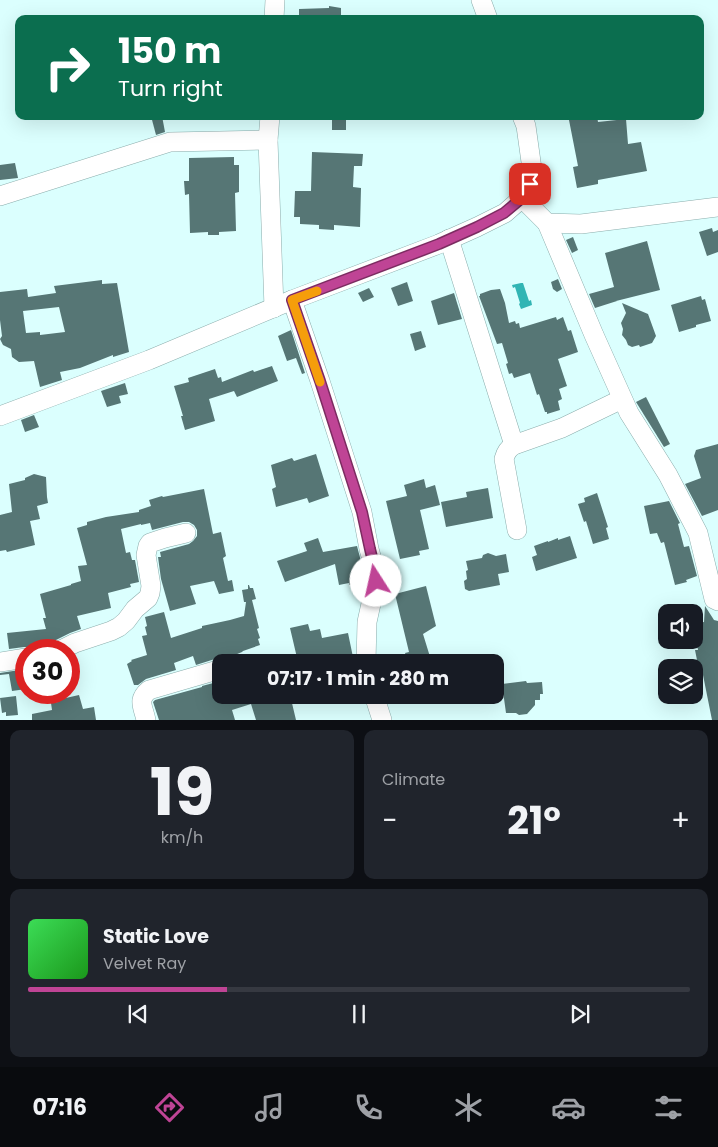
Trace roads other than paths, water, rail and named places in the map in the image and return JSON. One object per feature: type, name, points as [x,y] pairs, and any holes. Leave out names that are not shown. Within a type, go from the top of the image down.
[{"type":"street","points":[[274,15],[275,0]]},
{"type":"street","points":[[481,0],[487,15]]},
{"type":"street","points":[[270,120],[268,140],[274,308]]},
{"type":"street","points":[[0,416],[149,360],[292,300],[449,240],[504,213],[522,198],[530,184],[532,169],[524,120]]},
{"type":"street","points":[[0,196],[170,142],[268,140]]},
{"type":"street","points":[[522,198],[546,222],[622,400],[668,475],[698,533],[714,599],[718,602]]},
{"type":"street","points":[[546,222],[581,224],[718,207]]},
{"type":"street","points":[[449,240],[514,445]]},
{"type":"street","points":[[292,300],[362,512],[376,574],[367,622],[366,654]]},
{"type":"street","points":[[517,530],[504,459],[509,448],[562,428],[622,400]]},
{"type":"street","points":[[80,641],[119,628],[148,598],[151,586],[146,555],[150,543],[186,533]]},
{"type":"street","points":[[0,662],[15,660]]},
{"type":"street","points":[[146,720],[142,697],[149,690],[212,672]]},
{"type":"street","points":[[377,704],[382,720]]},
{"type":"water","points":[[523,283],[532,305],[521,309],[515,287],[513,288],[512,285]]}]
